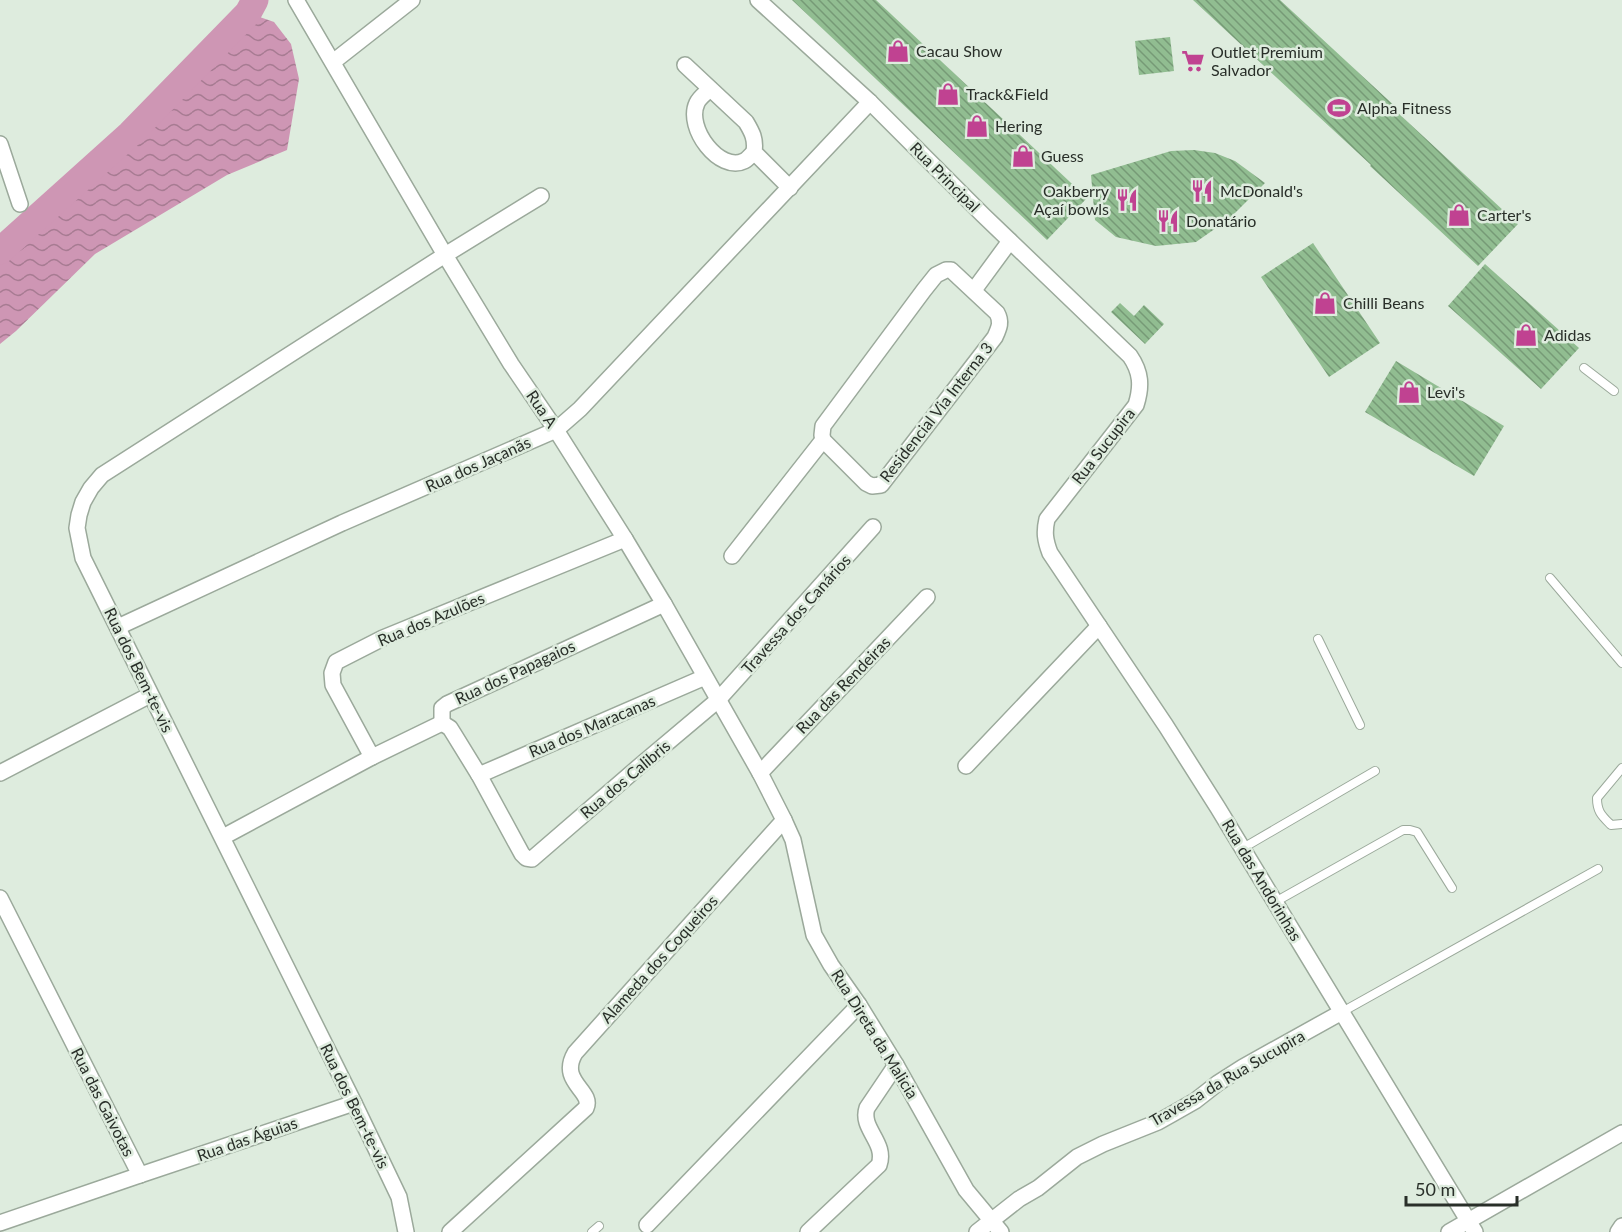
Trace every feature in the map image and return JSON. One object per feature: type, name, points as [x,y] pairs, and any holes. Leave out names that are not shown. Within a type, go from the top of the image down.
[{"type":"street","name":"Rua A","points":[[296,0],[511,364],[556,430],[664,604],[760,773],[784,820]]},
{"type":"street","points":[[333,62],[412,0]]},
{"type":"street","name":"Rua Principal","points":[[758,0],[870,102],[1130,356]]},
{"type":"street","points":[[685,65],[727,103],[753,132],[754,152],[746,161],[729,162],[718,157],[703,141],[697,130],[694,121],[697,102],[710,89]]},
{"type":"street","name":"Rua dos Jaçanãs","points":[[118,627],[342,523],[556,430],[580,409],[870,102]]},
{"type":"street","points":[[0,144],[20,204]]},
{"type":"street","points":[[754,152],[790,188]]},
{"type":"street","name":"Rua dos Bem-te-vis","points":[[406,1232],[399,1197],[354,1103],[86,565],[77,528],[78,515],[83,502],[102,475],[541,196]]},
{"type":"street","points":[[732,556],[936,275],[941,271],[951,270],[974,290],[1010,241]]},
{"type":"street","name":"Residencial Via Interna 3","points":[[823,433],[866,483],[876,486],[881,484],[994,337],[1000,326],[997,313],[974,290]]},
{"type":"street","name":"Rua Sucupira","points":[[1044,532],[1047,519],[1136,405],[1140,393],[1140,380],[1137,366],[1130,356]]},
{"type":"street","name":"Travessa dos Canários","points":[[718,700],[873,527]]},
{"type":"street","name":"Rua das Andorinhas","points":[[1044,532],[1050,553],[1166,726],[1243,848],[1472,1226]]},
{"type":"street","name":"Rua dos Azulões","points":[[372,757],[333,685],[332,673],[336,662],[383,638],[625,539]]},
{"type":"street","name":"Rua das Rendeiras","points":[[760,773],[927,597]]},
{"type":"street","name":"Rua dos Papagaios","points":[[223,837],[372,757],[442,723],[442,708],[447,704],[664,604]]},
{"type":"street","points":[[966,766],[1099,626]]},
{"type":"street","name":"Rua dos Maracanas","points":[[479,775],[705,677]]},
{"type":"street","points":[[0,773],[150,694]]},
{"type":"street","name":"Rua dos Calibris","points":[[479,775],[522,854],[525,858],[532,859],[718,700]]},
{"type":"street","points":[[442,723],[450,728],[479,775]]},
{"type":"street","name":"Rua Direta da Malicia","points":[[784,820],[793,840],[814,934],[831,965],[896,1065],[966,1190],[1001,1232]]},
{"type":"street","name":"Alameda dos Coqueiros","points":[[450,1232],[586,1108],[588,1099],[577,1086],[570,1068],[570,1061],[575,1053],[784,820]]},
{"type":"street","name":"Rua das Gaivotas","points":[[0,1223],[140,1175],[1,901]]},
{"type":"street","points":[[647,1225],[859,1005]]},
{"type":"street","name":"Travessa da Rua Sucupira","points":[[977,1232],[1077,1157],[1158,1122],[1195,1101],[1243,1067],[1342,1012]]},
{"type":"street","points":[[808,1232],[879,1165],[880,1147],[866,1122],[865,1115],[867,1108],[896,1065]]},
{"type":"street","name":"Rua das Águias","points":[[140,1175],[354,1103]]},
{"type":"street","points":[[1449,1232],[1472,1226],[1622,1133]]},
{"type":"street","points":[[1618,1232],[1622,1226]]},
{"type":"lane","points":[[1584,368],[1614,391]]},
{"type":"lane","points":[[1550,578],[1622,663]]},
{"type":"lane","points":[[1318,639],[1360,725]]},
{"type":"lane","points":[[1622,768],[1597,798],[1597,808],[1603,817],[1611,825],[1622,824]]},
{"type":"lane","points":[[1243,848],[1375,771]]},
{"type":"lane","points":[[1275,902],[1402,830],[1417,832],[1452,888]]},
{"type":"lane","points":[[1342,1012],[1598,869]]},
{"type":"lane","points":[[592,1232],[599,1226]]},
{"type":"water","points":[[248,13],[274,22],[291,44],[299,79],[287,150],[227,175],[95,254],[0,344],[0,251],[130,134]]},
{"type":"building","points":[[792,0],[876,0],[1087,198],[1047,240]]},
{"type":"building","points":[[1193,0],[1280,0],[1518,224],[1478,266]]},
{"type":"building","points":[[1170,37],[1174,71],[1139,75],[1135,41]]},
{"type":"building","points":[[1194,150],[1215,153],[1235,161],[1265,183],[1229,219],[1196,242],[1156,246],[1116,237],[1095,220],[1091,175],[1171,151]]},
{"type":"building","points":[[1313,243],[1380,343],[1329,377],[1261,277]]},
{"type":"building","points":[[1485,264],[1579,348],[1541,389],[1448,306]]},
{"type":"building","points":[[1120,303],[1134,316],[1144,305],[1164,324],[1145,344],[1111,312]]},
{"type":"building","points":[[1396,361],[1504,426],[1474,476],[1365,412]]},
{"type":"waterway","points":[[0,251],[130,134],[248,13],[255,0]]},
{"type":"place","name":"Cacau Show","points":[[898,51]]},
{"type":"place","name":"Outlet Premium Salvador","points":[[1193,61]]},
{"type":"place","name":"Track&Field","points":[[948,94]]},
{"type":"place","name":"Alpha Fitness","points":[[1339,108]]},
{"type":"place","name":"Hering","points":[[977,126]]},
{"type":"place","name":"Guess","points":[[1023,156]]},
{"type":"place","name":"McDonald's","points":[[1202,191]]},
{"type":"place","name":"Oakberry Açaí bowls","points":[[1127,200]]},
{"type":"place","name":"Carter's","points":[[1459,215]]},
{"type":"place","name":"Donatário","points":[[1168,221]]},
{"type":"place","name":"Chilli Beans","points":[[1325,303]]},
{"type":"place","name":"Adidas","points":[[1526,335]]},
{"type":"place","name":"Levi's","points":[[1409,392]]}]
